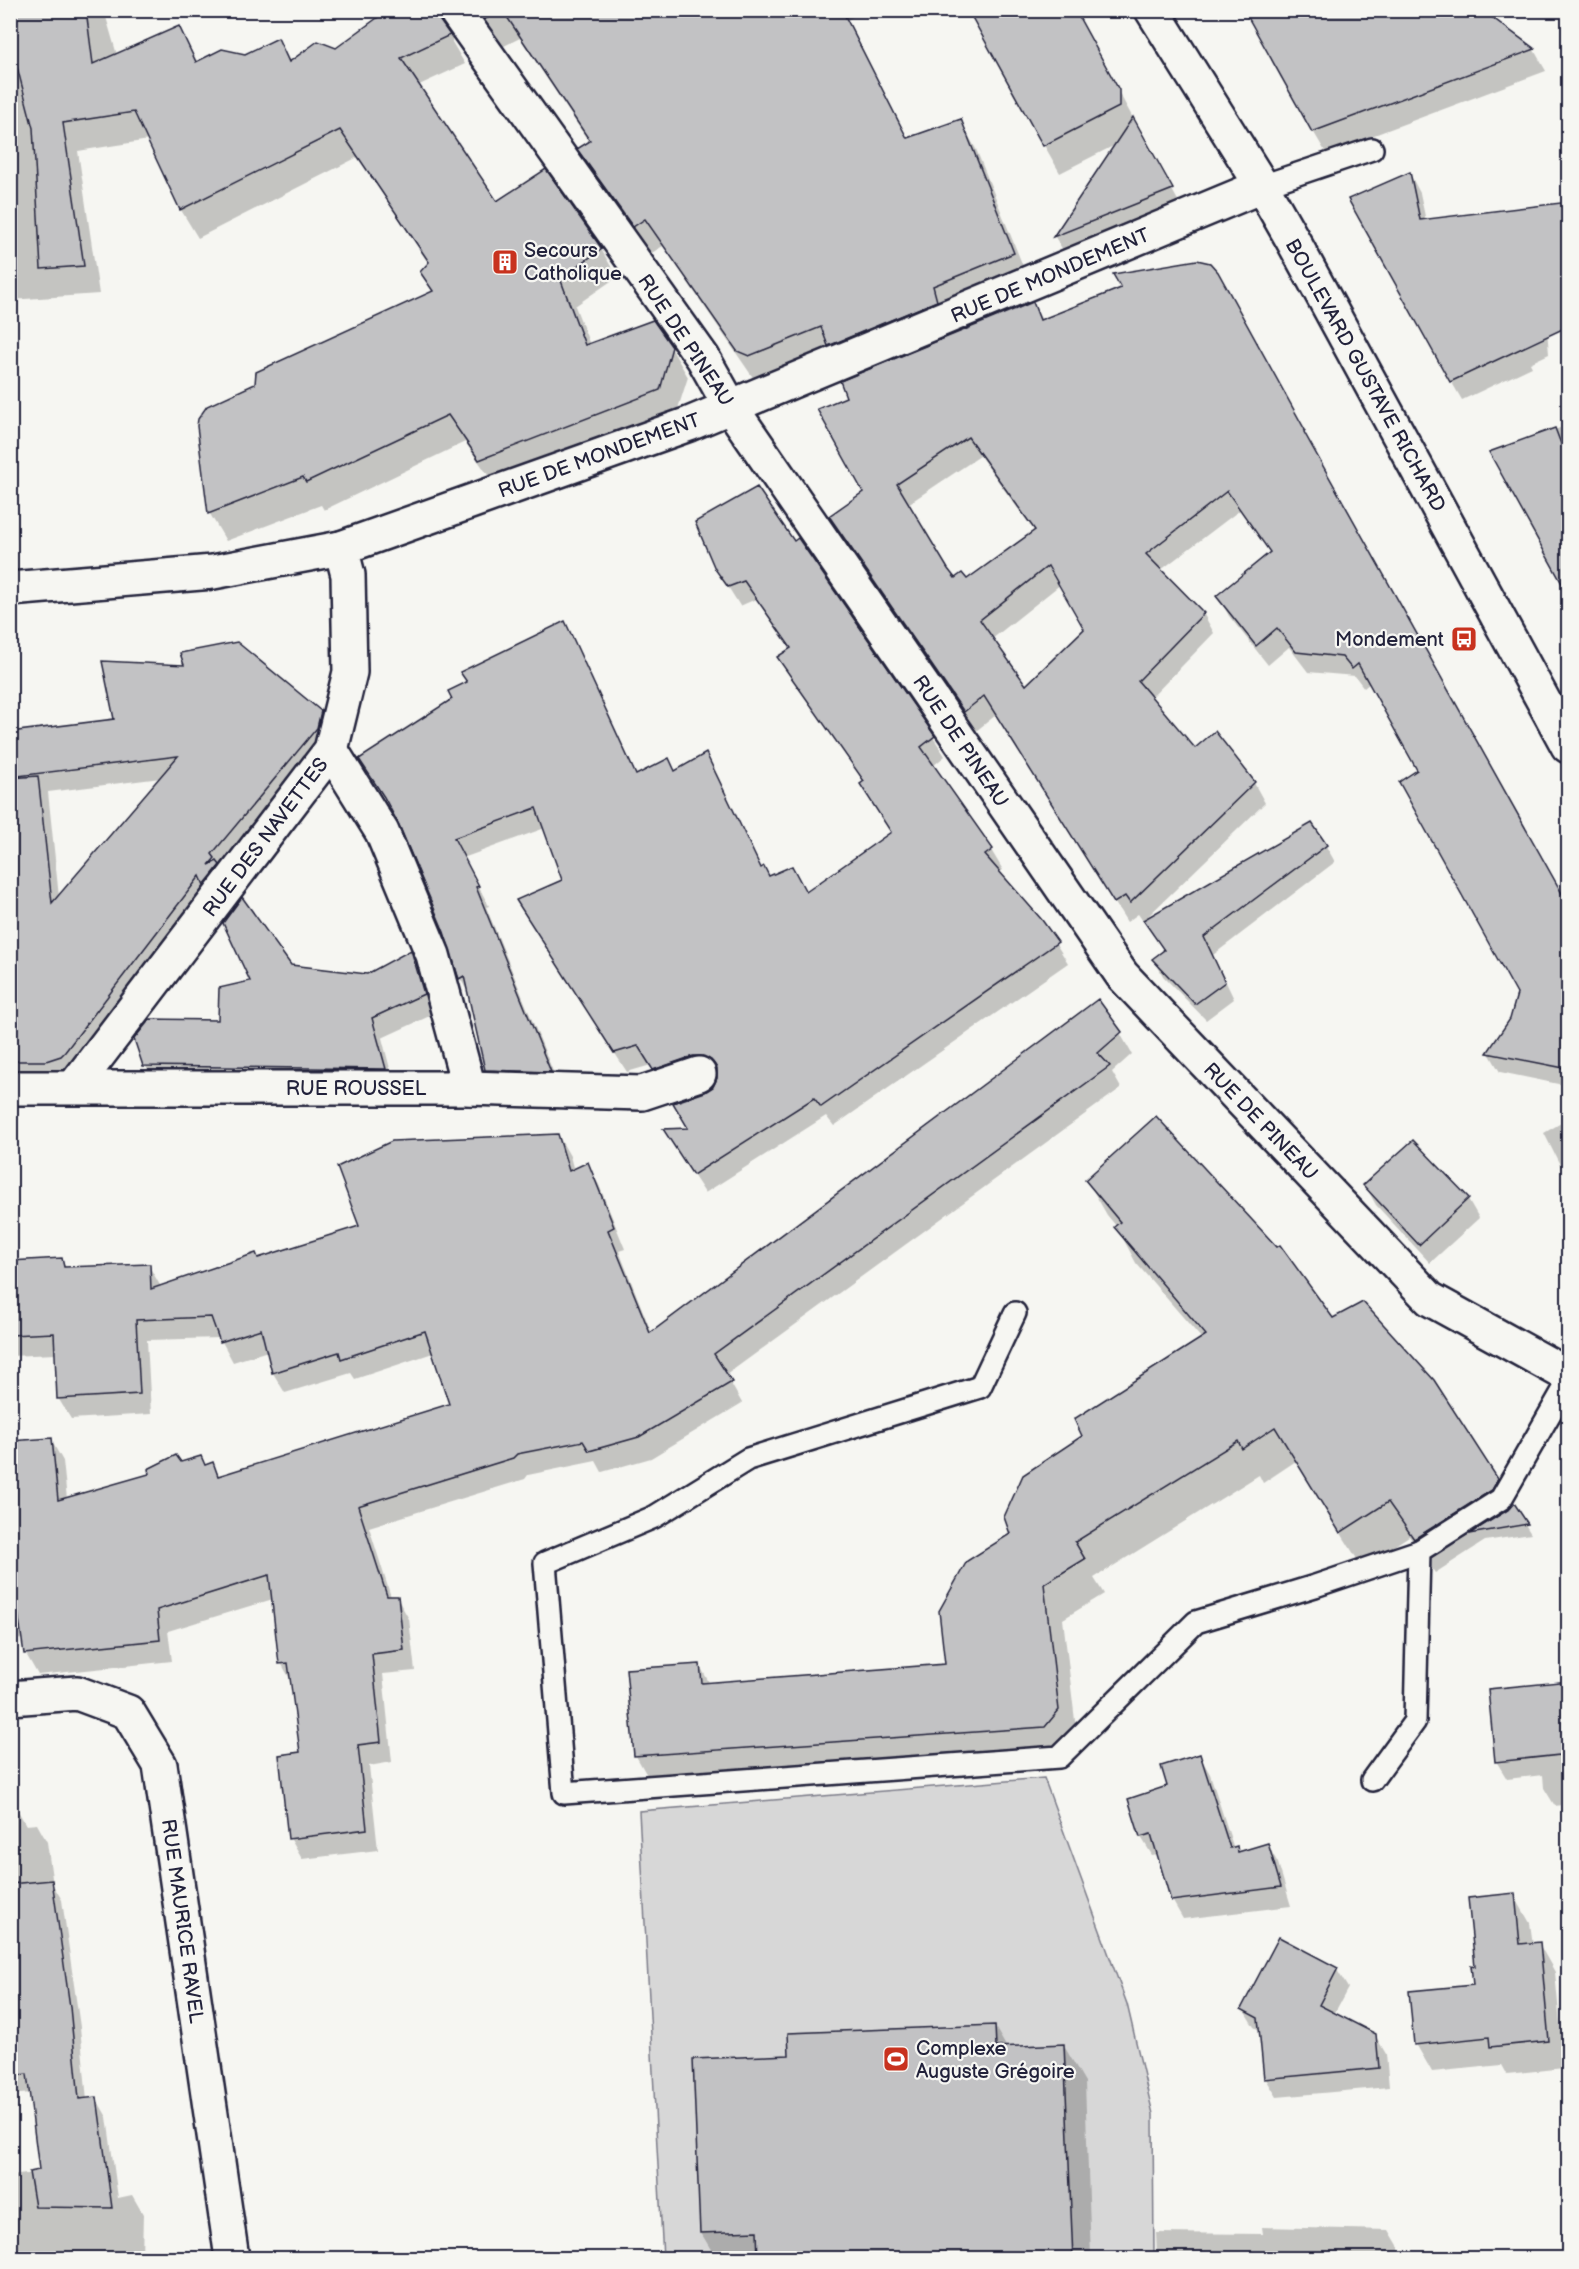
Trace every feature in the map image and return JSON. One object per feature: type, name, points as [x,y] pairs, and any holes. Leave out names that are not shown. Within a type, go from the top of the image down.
[{"type":"street","name":"RUE DE PINEAU","points":[[455,10],[703,358],[730,406],[1122,975],[1430,1299],[1569,1375]]},
{"type":"street","name":"BOULEVARD GUSTAVE RICHARD","points":[[1152,10],[1262,186],[1569,746]]},
{"type":"street","name":"RUE DE MONDEMENT","points":[[10,589],[213,572],[340,548],[678,428],[1262,186]]},
{"type":"street","name":"RUE DES NAVETTES","points":[[74,1087],[331,750],[350,672],[348,575],[340,548]]},
{"type":"street","points":[[331,750],[382,832],[433,955],[469,1088]]},
{"type":"street","name":"RUE ROUSSEL","points":[[10,1088],[469,1088],[642,1092],[699,1074]]},
{"type":"street","name":"RUE MAURICE RAVEL","points":[[10,1698],[76,1693],[128,1712],[160,1765],[232,2259]]},
{"type":"lane","points":[[1262,186],[1372,148]]},
{"type":"lane","points":[[1015,1312],[980,1387],[748,1460],[654,1517],[545,1563],[564,1793],[1059,1757],[1196,1622],[1316,1586],[1419,1551],[1501,1499],[1569,1382]]},
{"type":"lane","points":[[1372,1779],[1415,1721],[1419,1551]]},
{"type":"shaded area","name":"Complexe Auguste Grégoire","points":[[1044,1778],[1127,2004],[1153,2114],[1154,2258],[663,2258],[639,1811]]},
{"type":"building","points":[[10,10],[86,10],[93,64],[179,26],[196,62],[222,49],[245,54],[278,38],[289,62],[318,41],[336,48],[388,10],[436,10],[440,21],[450,35],[401,58],[497,201],[546,169],[602,249],[560,278],[585,345],[653,320],[672,347],[660,390],[479,460],[448,415],[306,482],[303,477],[208,514],[197,426],[198,419],[207,406],[255,384],[256,372],[433,291],[420,272],[429,262],[340,130],[180,210],[134,112],[63,123],[84,266],[41,269],[33,128],[10,40]]},
{"type":"building","points":[[478,10],[842,10],[907,138],[961,119],[1014,253],[933,286],[937,301],[828,346],[821,327],[749,356],[737,351],[645,219],[633,227],[577,149],[590,141],[503,11],[485,19]]},
{"type":"building","points":[[968,10],[1075,10],[1119,90],[1119,107],[1043,146]]},
{"type":"building","points":[[1244,10],[1482,10],[1535,49],[1312,132]]},
{"type":"building","points":[[1133,117],[1173,189],[1053,237]]},
{"type":"building","points":[[1410,172],[1420,220],[1569,202],[1569,326],[1450,382],[1348,199]]},
{"type":"building","points":[[1197,260],[1210,263],[1218,272],[1305,430],[1304,432],[1569,906],[1569,1069],[1487,1053],[1510,1019],[1517,994],[1399,782],[1417,770],[1358,664],[1352,669],[1342,657],[1296,652],[1277,628],[1256,646],[1216,596],[1270,552],[1227,491],[1146,554],[1204,613],[1138,681],[1195,748],[1215,731],[1255,782],[1130,903],[1125,896],[1114,903],[984,696],[964,712],[829,516],[863,492],[817,409],[846,397],[840,381],[1033,302],[1040,320],[1121,288],[1113,274]],"holes":[[[968,437],[1035,530],[967,579],[962,573],[955,578],[948,569],[897,484]],[[1048,566],[1084,629],[1026,685],[980,620]]]},
{"type":"building","points":[[1555,428],[1569,465],[1569,596],[1489,452]]},
{"type":"building","points":[[757,487],[794,541],[798,538],[935,736],[921,747],[993,849],[985,855],[1042,920],[1058,942],[821,1107],[814,1098],[693,1175],[663,1129],[688,1128],[673,1103],[713,1087],[717,1078],[717,1068],[711,1060],[702,1056],[693,1056],[653,1070],[638,1046],[614,1053],[516,900],[562,880],[536,808],[454,838],[479,886],[476,887],[551,1072],[485,1070],[464,976],[459,979],[444,932],[399,825],[359,759],[452,699],[448,691],[467,682],[460,672],[565,621],[636,775],[669,758],[675,771],[706,753],[761,868],[764,866],[769,876],[792,866],[806,892],[891,832],[860,784],[864,781],[777,657],[791,648],[744,581],[728,587],[715,569],[695,522]]},
{"type":"building","points":[[237,642],[321,711],[317,728],[212,854],[215,858],[209,865],[217,861],[220,865],[204,885],[200,876],[65,1052],[61,1056],[46,1061],[10,1061],[10,778],[38,776],[52,903],[178,756],[10,777],[10,732],[114,719],[102,661],[184,665],[180,653]]},
{"type":"building","points":[[1312,823],[1327,845],[1204,937],[1225,982],[1195,1004],[1152,959],[1164,950],[1143,920]]},
{"type":"building","points":[[242,897],[291,965],[367,974],[411,950],[424,994],[372,1018],[386,1069],[143,1066],[134,1039],[150,1019],[218,1020],[219,988],[250,981],[223,923]]},
{"type":"building","points":[[1098,999],[1122,1032],[1098,1053],[1110,1066],[714,1354],[732,1382],[639,1437],[589,1451],[583,1441],[517,1454],[513,1458],[358,1506],[387,1596],[398,1596],[404,1650],[372,1654],[381,1742],[358,1745],[367,1829],[288,1839],[279,1755],[300,1752],[288,1663],[279,1664],[269,1575],[157,1610],[160,1640],[24,1654],[18,1612],[10,1618],[10,1441],[52,1438],[58,1500],[149,1474],[148,1469],[176,1455],[181,1462],[201,1456],[205,1465],[213,1462],[218,1476],[449,1404],[425,1331],[341,1359],[339,1352],[272,1373],[261,1329],[220,1342],[211,1317],[136,1320],[140,1394],[57,1399],[54,1333],[10,1335],[10,1261],[62,1258],[64,1267],[150,1264],[151,1289],[256,1253],[258,1258],[359,1226],[337,1167],[392,1141],[558,1134],[569,1171],[588,1162],[614,1227],[608,1230],[650,1333]]},
{"type":"building","points":[[1156,1116],[1277,1247],[1280,1245],[1333,1318],[1363,1302],[1434,1380],[1498,1479],[1492,1490],[1414,1539],[1388,1502],[1340,1533],[1275,1427],[1242,1449],[1238,1441],[1075,1542],[1085,1559],[1044,1584],[1059,1710],[1045,1727],[634,1756],[626,1669],[700,1664],[702,1683],[945,1664],[939,1611],[967,1561],[1010,1534],[1004,1517],[1023,1475],[1082,1436],[1074,1419],[1206,1335],[1114,1227],[1120,1222],[1085,1180]]},
{"type":"building","points":[[1413,1140],[1469,1198],[1419,1245],[1363,1185]]},
{"type":"building","points":[[1514,1503],[1528,1524],[1469,1534],[1508,1510]]},
{"type":"building","points":[[1569,1681],[1569,1754],[1495,1762],[1488,1689]]},
{"type":"building","points":[[1200,1754],[1230,1848],[1237,1846],[1238,1852],[1268,1843],[1281,1887],[1171,1901],[1151,1834],[1140,1837],[1128,1799],[1167,1786],[1161,1766]]},
{"type":"building","points":[[52,1880],[70,2007],[79,2099],[97,2097],[112,2208],[35,2207],[29,2172],[39,2170],[27,2074],[10,2076],[10,1884]]},
{"type":"building","points":[[1515,1893],[1520,1944],[1540,1942],[1549,2041],[1490,2047],[1489,2037],[1414,2045],[1409,1991],[1473,1985],[1471,1965],[1475,1966],[1468,1898]]},
{"type":"building","points":[[1279,1937],[1338,1968],[1319,2005],[1376,2034],[1379,2068],[1264,2079],[1258,2018],[1241,2009]]},
{"type":"building","points":[[995,2025],[996,2047],[1064,2044],[1073,2259],[758,2259],[757,2231],[700,2233],[693,2059],[789,2055],[788,2033]]},
{"type":"place","name":"Secours Catholique","points":[[505,262]]},
{"type":"place","name":"Mondement","points":[[1464,639]]},
{"type":"place","name":"Complexe Auguste Grégoire","points":[[896,2059]]}]
